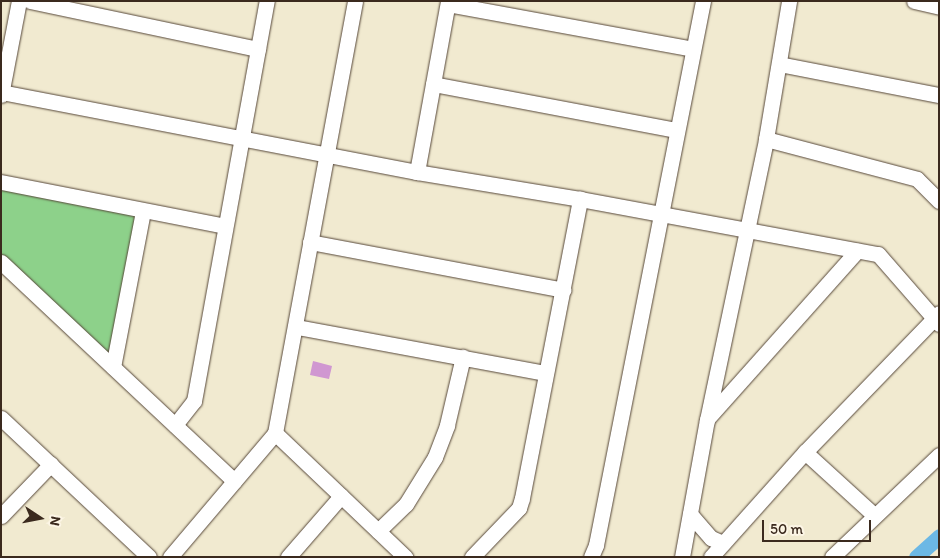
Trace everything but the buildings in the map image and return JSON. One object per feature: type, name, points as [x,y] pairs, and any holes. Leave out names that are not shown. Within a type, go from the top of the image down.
[{"type":"street","points":[[19,1],[2,93],[417,172],[580,199],[878,254],[937,318],[805,452],[711,557]]},
{"type":"street","points":[[30,1],[258,48]]},
{"type":"street","points":[[175,425],[194,402],[267,1]]},
{"type":"street","points":[[170,557],[275,433],[355,1]]},
{"type":"street","points":[[591,557],[596,545],[702,1]]},
{"type":"street","points":[[682,557],[707,420],[766,139],[789,1]]},
{"type":"street","points":[[916,1],[939,7]]},
{"type":"street","points":[[417,172],[448,3],[693,49]]},
{"type":"street","points":[[779,64],[939,94]]},
{"type":"street","points":[[433,84],[677,130]]},
{"type":"street","points":[[766,139],[917,179],[939,201]]},
{"type":"street","points":[[1,182],[225,226]]},
{"type":"street","points":[[472,557],[519,508],[580,199]]},
{"type":"street","points":[[113,367],[143,211]]},
{"type":"street","points":[[310,242],[563,290]]},
{"type":"street","points":[[707,420],[857,251]]},
{"type":"street","points":[[1,262],[234,480]]},
{"type":"street","points":[[296,327],[546,373]]},
{"type":"street","points":[[378,531],[406,504],[435,457],[448,425],[463,358]]},
{"type":"street","points":[[1,418],[149,557]]},
{"type":"street","points":[[275,433],[405,557]]},
{"type":"street","points":[[805,452],[874,515]]},
{"type":"street","points":[[832,557],[939,455]]},
{"type":"street","points":[[1,516],[51,464]]},
{"type":"street","points":[[288,557],[341,496]]},
{"type":"street","points":[[690,514],[711,538],[723,543]]},
{"type":"green space","points":[[1,189],[137,214],[110,355],[1,254]]},
{"type":"waterway","points":[[916,557],[939,536]]}]
